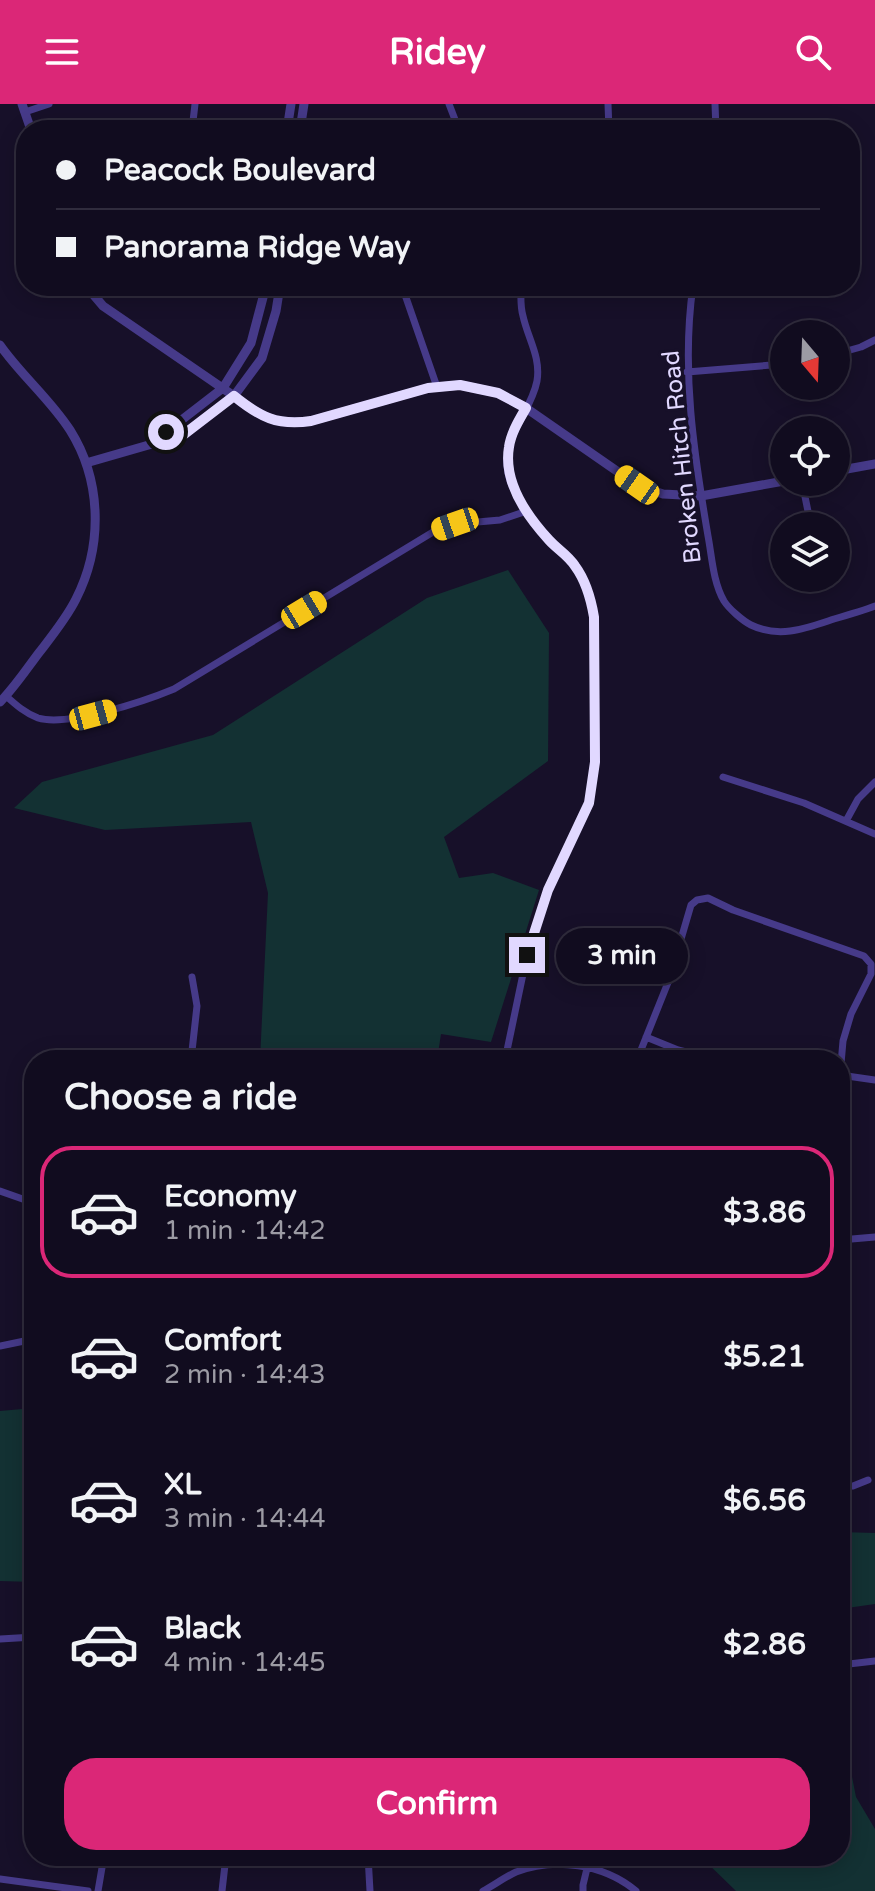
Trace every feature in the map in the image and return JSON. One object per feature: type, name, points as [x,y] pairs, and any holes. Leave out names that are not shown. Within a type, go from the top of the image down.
[{"type":"street","points":[[23,108],[49,104]]},
{"type":"street","points":[[94,296],[103,306],[254,412],[270,419],[294,423],[311,421],[437,387],[460,385],[498,393],[526,408],[637,485],[663,494],[701,496],[770,484]]},
{"type":"street","points":[[159,442],[166,432],[223,388],[251,343],[263,296]]},
{"type":"street","points":[[86,463],[159,442],[174,442],[234,396],[262,358],[278,296]]},
{"type":"street","points":[[405,296],[437,387]]},
{"type":"street","points":[[507,1050],[527,955],[548,890],[589,803],[595,762],[594,617],[591,596],[576,567],[549,540],[518,499],[508,473],[511,437],[536,384],[538,361],[522,316],[520,296]]},
{"type":"street","name":"Broken Hitch Road","points":[[692,296],[687,372],[701,496],[716,578],[725,602],[755,627],[785,633],[875,606]]},
{"type":"street","points":[[850,350],[875,340]]},
{"type":"street","points":[[0,345],[71,432],[86,463],[93,491],[96,524],[91,563],[76,599],[3,699],[38,718],[51,720],[93,715],[174,689],[433,532],[455,524],[500,520],[527,511]]},
{"type":"street","points":[[687,372],[770,365]]},
{"type":"street","points":[[850,468],[875,464]]},
{"type":"street","points":[[723,777],[804,803],[875,834]]},
{"type":"street","points":[[846,821],[858,799],[875,782]]},
{"type":"street","points":[[641,1050],[669,980],[691,905],[708,898],[733,910],[864,956],[871,964],[871,974],[851,1014],[842,1050]]},
{"type":"street","points":[[192,977],[197,1006],[192,1050]]},
{"type":"street","points":[[646,1037],[678,1050]]},
{"type":"street","points":[[850,1076],[875,1080]]},
{"type":"street","points":[[0,1191],[24,1199]]},
{"type":"street","points":[[850,1239],[875,1237]]},
{"type":"street","points":[[0,1346],[24,1341]]},
{"type":"street","points":[[850,1486],[868,1480]]},
{"type":"street","points":[[0,1639],[24,1638]]},
{"type":"street","points":[[850,1664],[875,1661]]},
{"type":"street","points":[[98,1891],[102,1866]]},
{"type":"street","points":[[222,1891],[225,1866]]},
{"type":"street","points":[[369,1866],[370,1891]]},
{"type":"street","points":[[483,1891],[514,1873],[539,1866]]},
{"type":"street","points":[[576,1866],[611,1875],[636,1891]]},
{"type":"street","points":[[583,1891],[587,1868]]},
{"type":"street","points":[[0,1879],[88,1891]]},
{"type":"green space","points":[[508,570],[549,633],[548,761],[444,837],[459,878],[493,873],[539,890],[491,1042],[441,1034],[439,1050],[260,1050],[268,893],[251,822],[105,830],[14,808],[42,782],[213,735],[427,598]]},
{"type":"green space","points":[[24,1409],[24,1582],[0,1581],[0,1411]]},
{"type":"green space","points":[[850,1532],[875,1533],[875,1604],[850,1608]]},
{"type":"green space","points":[[850,1767],[856,1797],[875,1829],[875,1891],[736,1891],[710,1866],[850,1866]]},
{"type":"route","points":[[166,432],[159,442],[174,442],[234,396],[254,412],[270,419],[294,423],[428,388],[460,385],[498,393],[526,408],[511,437],[508,473],[518,499],[549,540],[576,567],[591,596],[594,617],[595,762],[589,803],[548,890],[527,955]]}]
